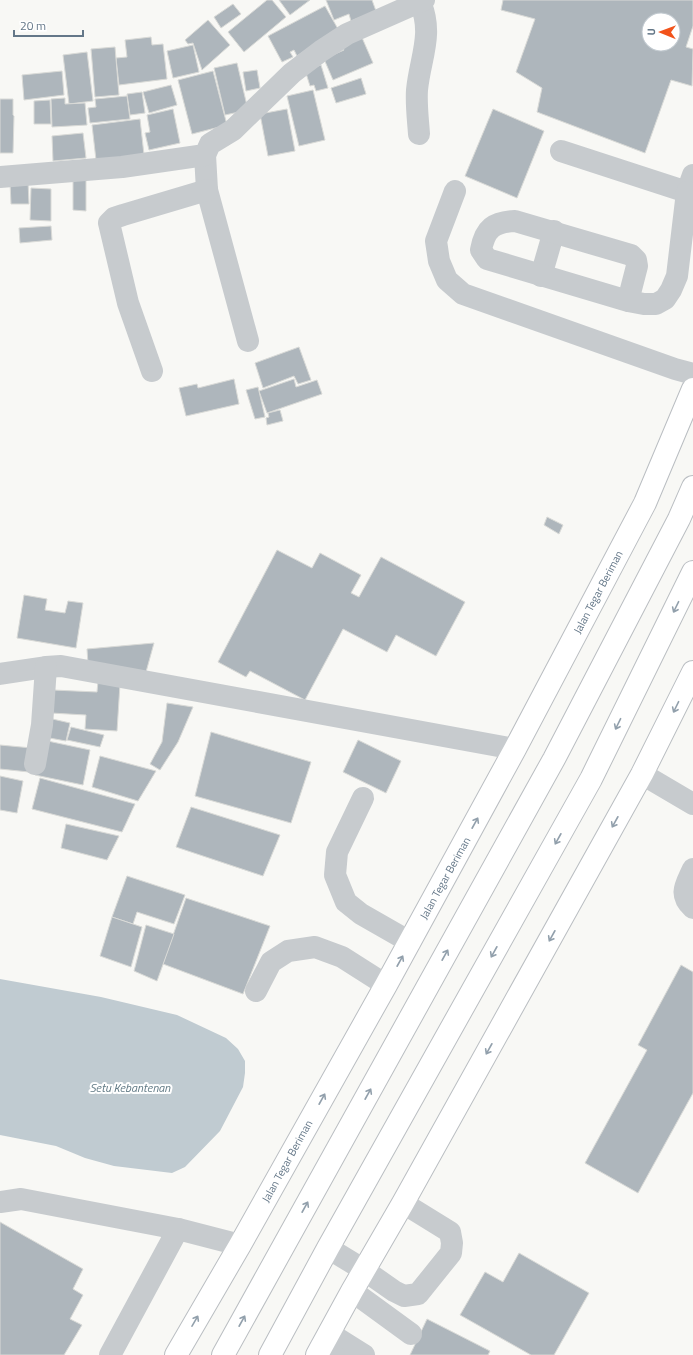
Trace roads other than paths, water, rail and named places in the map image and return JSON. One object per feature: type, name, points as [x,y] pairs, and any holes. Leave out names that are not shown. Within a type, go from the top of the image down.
[{"type":"main road","name":"Jalan Tegar Beriman","points":[[176,1355],[240,1245],[386,985],[516,749],[645,503],[693,389]]},
{"type":"main road","points":[[223,1355],[554,759],[679,519],[693,487]]},
{"type":"main road","points":[[270,1355],[328,1248],[591,779],[693,572]]},
{"type":"main road","points":[[325,1348],[352,1291],[403,1203],[642,774],[693,672]]},
{"type":"street","points":[[248,340],[207,190],[205,154],[210,144],[233,130],[292,73],[321,51],[347,34],[384,16],[422,1],[425,15],[426,36],[417,91],[419,134]]},
{"type":"street","points":[[561,151],[691,188],[678,276],[665,300],[656,304],[644,304],[628,301],[487,259],[481,250],[483,240],[490,228],[501,222],[515,220],[632,255],[636,260],[637,266],[628,301]]},
{"type":"street","points":[[0,177],[122,167],[205,154]]},
{"type":"street","points":[[152,371],[128,303],[109,223],[114,218],[207,190]]},
{"type":"street","points":[[455,191],[436,241],[439,261],[447,280],[463,294],[693,374]]},
{"type":"street","points":[[541,276],[554,231]]},
{"type":"street","points":[[0,674],[46,667],[67,667],[516,749]]},
{"type":"street","points":[[35,764],[42,725],[46,667]]},
{"type":"street","points":[[642,774],[693,804]]},
{"type":"street","points":[[363,798],[337,852],[335,875],[346,902],[370,919],[410,942]]},
{"type":"street","points":[[693,869],[684,890],[684,896],[693,908]]},
{"type":"street","points":[[256,991],[271,962],[288,951],[315,947],[342,957],[386,985]]},
{"type":"street","points":[[0,1202],[22,1199],[178,1229],[240,1245]]},
{"type":"street","points":[[328,1248],[364,1270],[394,1291],[404,1296],[418,1294],[451,1253],[452,1243],[450,1232],[403,1203]]},
{"type":"street","points":[[110,1355],[178,1229]]},
{"type":"street","points":[[352,1291],[411,1334]]},
{"type":"street","points":[[325,1348],[364,1355]]},
{"type":"water","name":"Setu Kebantenan","points":[[0,979],[101,997],[177,1015],[226,1038],[238,1049],[245,1061],[245,1073],[243,1087],[220,1131],[185,1167],[172,1173],[114,1166],[85,1158],[56,1146],[0,1135]]}]
